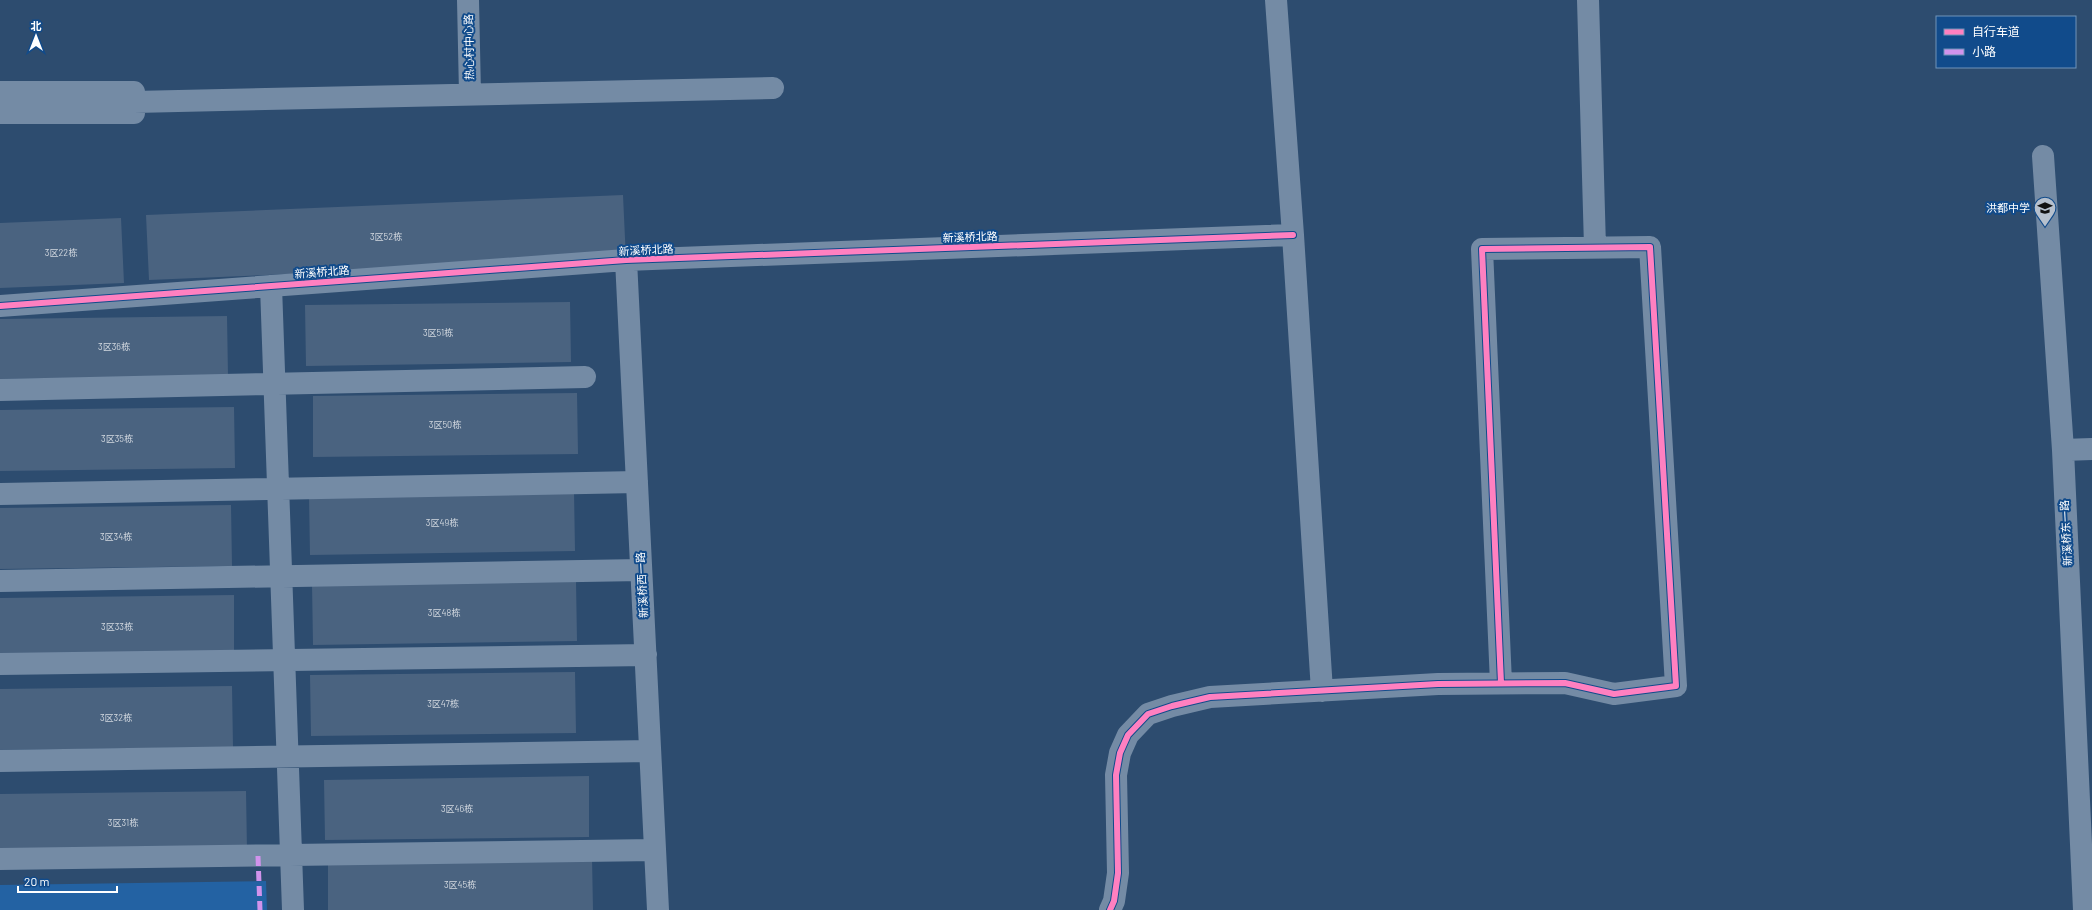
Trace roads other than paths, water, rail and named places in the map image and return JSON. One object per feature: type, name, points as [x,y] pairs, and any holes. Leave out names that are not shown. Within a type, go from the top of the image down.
[{"type":"street","name":"热心村中心路","points":[[468,0],[470,94]]},
{"type":"street","points":[[1276,0],[1294,235],[1322,691]]},
{"type":"street","points":[[1588,0],[1594,247]]},
{"type":"street","points":[[134,102],[773,88]]},
{"type":"street","points":[[0,92],[134,92],[134,112],[0,113]]},
{"type":"street","name":"新溪桥东一路","points":[[2043,156],[2062,450],[2084,910]]},
{"type":"street","name":"新溪桥北路","points":[[0,306],[626,260],[1294,235]]},
{"type":"street","points":[[1110,910],[1114,901],[1118,873],[1116,775],[1120,753],[1128,735],[1148,714],[1172,706],[1210,697],[1438,684],[1501,684],[1565,683],[1614,694],[1676,686],[1650,246],[1482,249],[1501,684]]},
{"type":"street","name":"新溪桥西一路","points":[[626,260],[658,910]]},
{"type":"street","points":[[271,286],[293,910]]},
{"type":"street","points":[[0,390],[585,377]]},
{"type":"street","points":[[2062,450],[2092,449]]},
{"type":"street","points":[[0,494],[637,482]]},
{"type":"street","points":[[0,581],[641,570]]},
{"type":"street","points":[[0,664],[646,655]]},
{"type":"street","points":[[0,761],[650,751]]},
{"type":"street","points":[[0,859],[655,850]]},
{"type":"place","name":"洪都中学","points":[[2045,228]]}]
